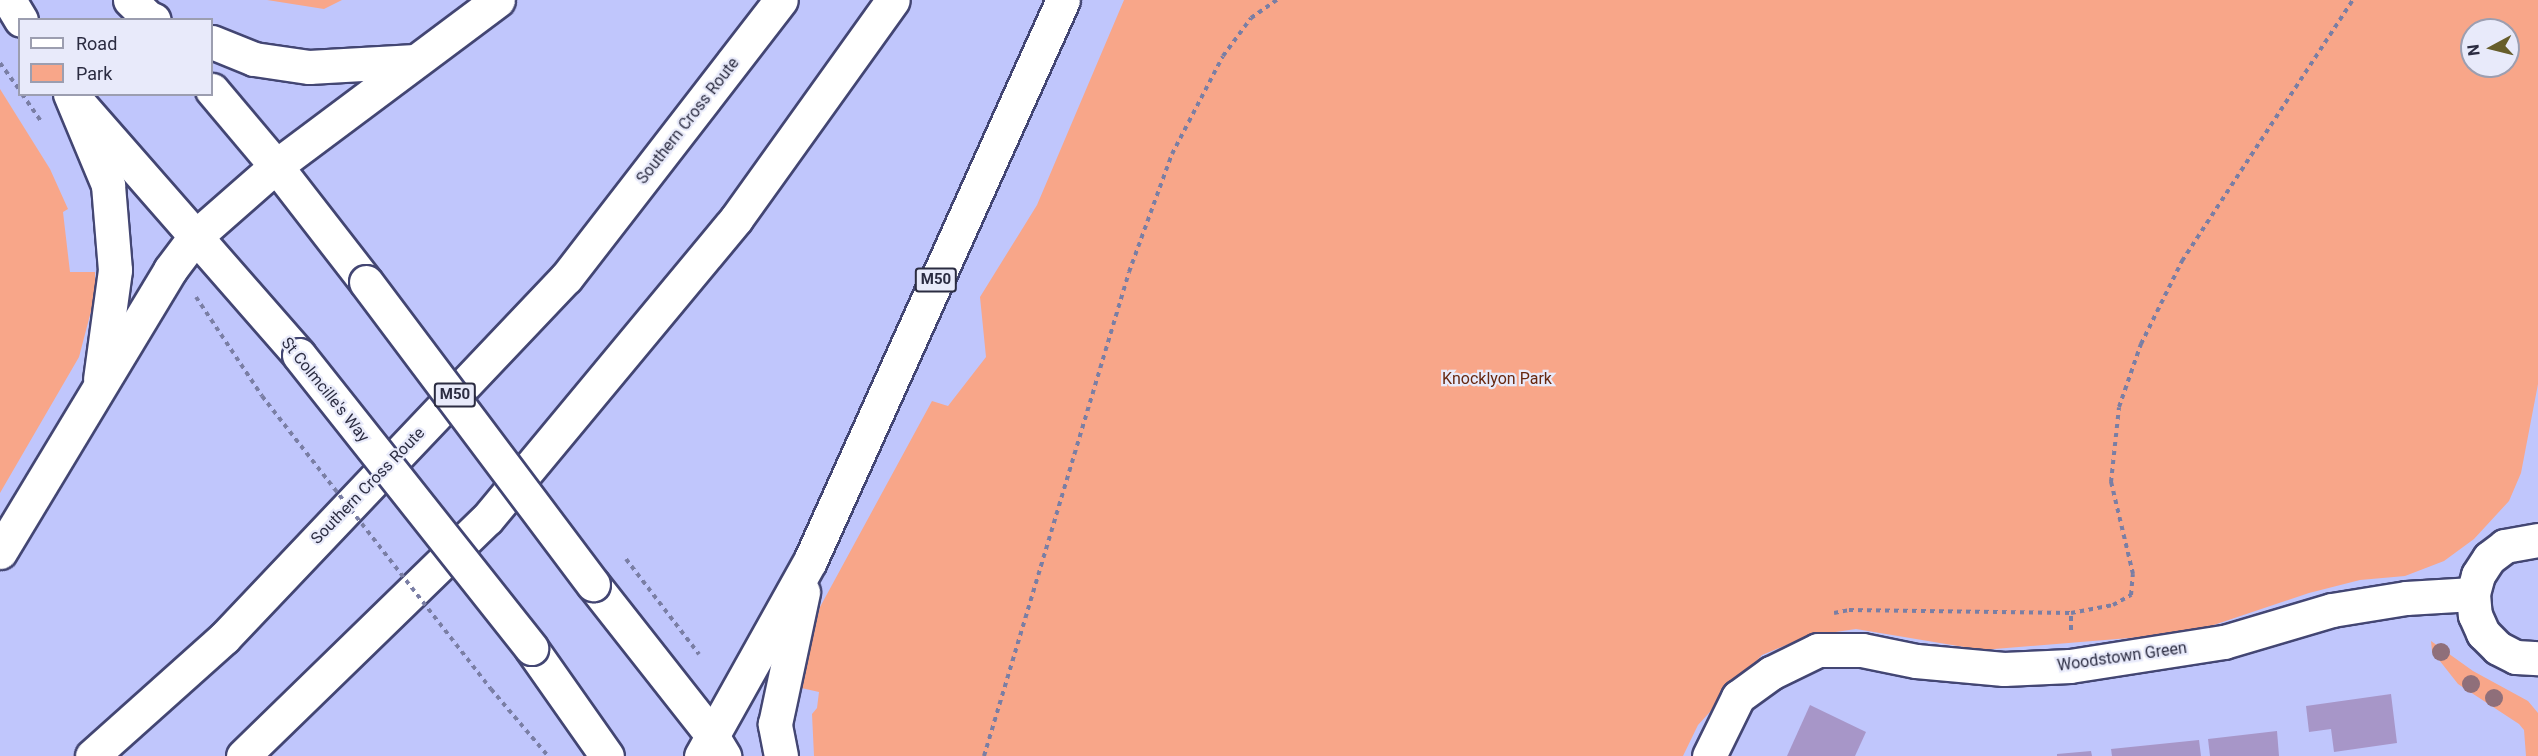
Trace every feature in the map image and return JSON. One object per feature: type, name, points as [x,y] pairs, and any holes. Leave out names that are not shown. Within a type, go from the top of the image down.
[{"type":"main road","points":[[9,0],[20,18]]},
{"type":"main road","points":[[0,552],[97,395],[170,270],[194,238],[276,165],[498,0]]},
{"type":"main road","name":"Southern Cross Route","points":[[92,756],[224,638],[566,278],[781,0]]},
{"type":"main road","points":[[243,756],[487,519],[736,219],[893,0]]},
{"type":"main road","name":"M50","points":[[712,749],[810,561],[1063,0]]},
{"type":"main road","points":[[213,42],[254,59],[309,68],[415,61]]},
{"type":"main road","points":[[213,91],[276,165],[366,282],[593,584],[712,749]]},
{"type":"main road","points":[[71,96],[108,185],[115,270],[97,395]]},
{"type":"main road","name":"St Colmcille's Way","points":[[72,96],[299,355],[531,648],[607,756]]},
{"type":"main road","points":[[2538,540],[2505,546],[2489,558],[2478,575],[2473,594],[2475,615],[2490,641],[2516,657],[2538,658]]},
{"type":"main road","name":"M50","points":[[781,756],[775,724],[810,561]]},
{"type":"main road","name":"Woodstown Green","points":[[1709,756],[1738,697],[1771,673],[1818,650],[1862,650],[1916,661],[2004,669],[2079,665],[2224,642],[2332,610],[2406,598],[2473,594]]},
{"type":"path","points":[[984,756],[1129,272],[1172,154],[1223,56],[1251,18],[1276,0]]},
{"type":"path","points":[[1826,615],[1849,609],[2071,613],[2113,605],[2131,595],[2133,574],[2111,482],[2119,407],[2141,344],[2182,261],[2353,0]]},
{"type":"path","points":[[0,63],[18,88]]},
{"type":"path","points":[[192,292],[262,396],[491,689],[548,756]]},
{"type":"path","points":[[626,559],[699,654]]},
{"type":"green space","points":[[267,0],[342,0],[324,9]]},
{"type":"green space","name":"Knocklyon Park","points":[[1124,0],[2538,0],[2538,384],[2521,473],[2509,501],[2474,539],[2444,561],[2405,576],[2360,580],[2309,593],[2190,633],[1982,650],[1856,629],[1808,636],[1762,655],[1698,725],[1683,756],[814,756],[812,714],[817,708],[819,692],[797,687],[820,607],[932,401],[948,406],[986,357],[980,297],[1037,205]]},
{"type":"green space","points":[[0,89],[50,169],[68,209],[63,212],[70,272],[95,272],[95,296],[79,357],[0,493]]},
{"type":"green space","points":[[2431,641],[2473,671],[2528,701],[2538,713],[2538,756],[2526,756],[2524,730],[2519,724],[2458,684],[2432,651]]},
{"type":"building","points":[[2391,694],[2397,743],[2334,752],[2331,729],[2309,732],[2306,706]]},
{"type":"building","points":[[1810,705],[1866,732],[1855,756],[1787,756]]},
{"type":"building","points":[[2277,731],[2279,756],[2210,756],[2208,739]]},
{"type":"building","points":[[2199,740],[2201,756],[2112,756],[2111,749]]},
{"type":"building","points":[[2091,751],[2092,756],[2057,756],[2057,754]]}]
